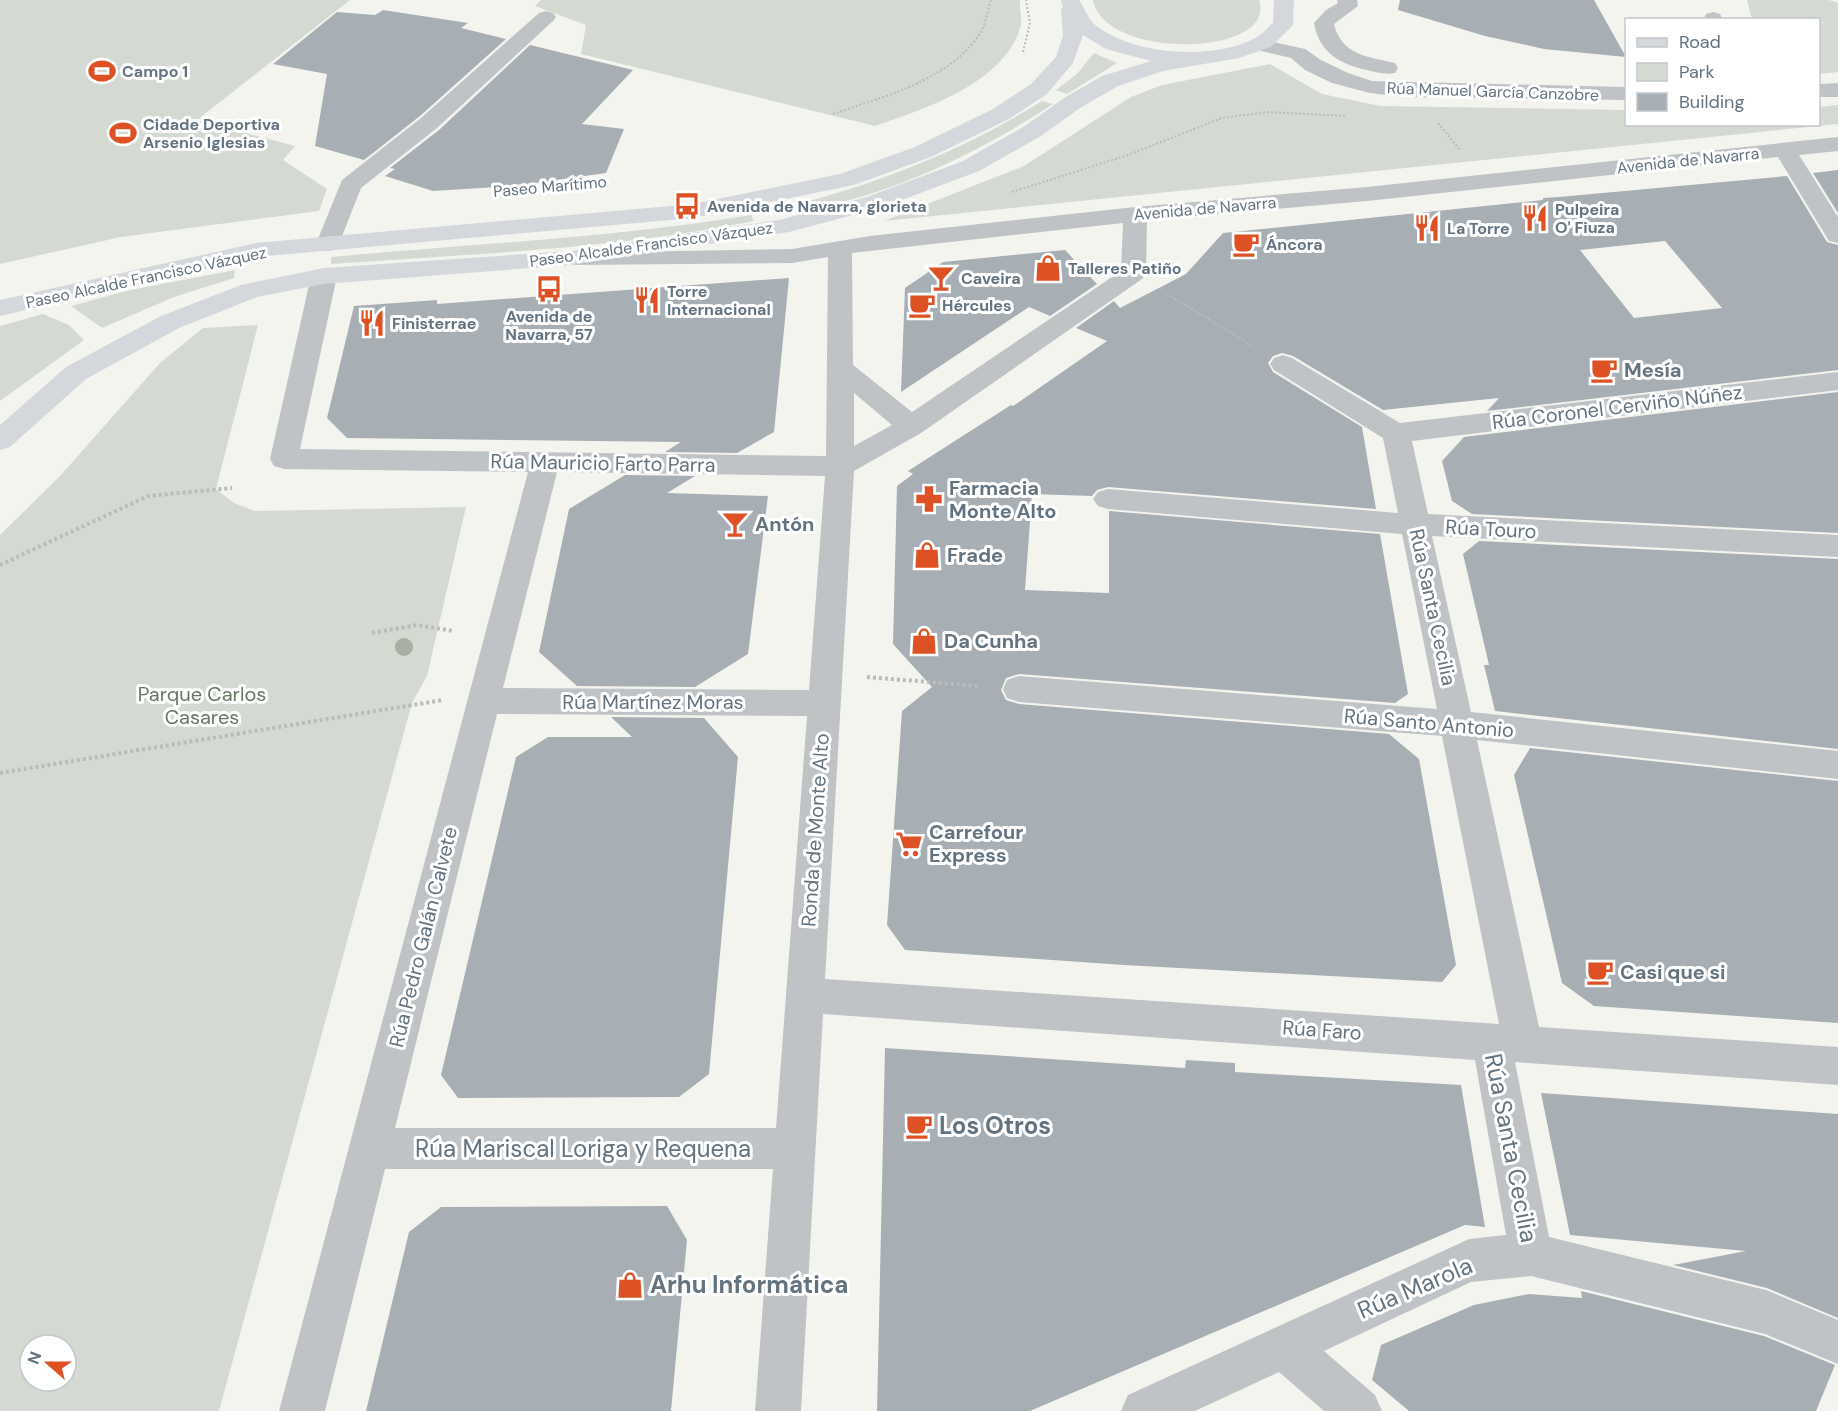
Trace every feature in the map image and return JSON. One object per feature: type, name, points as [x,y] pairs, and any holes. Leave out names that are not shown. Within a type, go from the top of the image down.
[{"type":"main road","points":[[1070,5],[1083,26],[1104,40],[1133,51],[1167,58],[1203,58],[1234,54],[1260,45],[1278,32],[1287,18],[1284,0]]},
{"type":"main road","name":"Paseo Alcalde Francisco Vázquez","points":[[0,308],[256,250],[693,211],[846,180],[923,152],[1002,114],[1039,89],[1066,59],[1073,36],[1070,5]]},
{"type":"main road","name":"Paseo Alcalde Francisco Vázquez","points":[[0,440],[75,374],[170,322],[250,291],[324,276],[571,258],[780,227],[875,202],[970,166],[1034,131],[1072,103],[1110,81],[1160,65],[1203,58]]},
{"type":"street","points":[[1347,0],[1348,6],[1333,14],[1324,23],[1325,38],[1334,49],[1351,58],[1398,70],[1518,83],[1625,75]]},
{"type":"street","points":[[328,244],[351,185],[429,123],[546,17]]},
{"type":"street","name":"Rúa Manuel García Canzobre","points":[[1260,45],[1298,53],[1313,65],[1340,78],[1370,87],[1403,90],[1518,83],[1625,94]]},
{"type":"street","points":[[1820,91],[1838,90]]},
{"type":"street","name":"Avenida de Navarra","points":[[571,258],[792,256],[870,243],[1135,214],[1484,182],[1838,144]]},
{"type":"street","points":[[1785,150],[1838,236]]},
{"type":"street","points":[[840,466],[911,426],[1132,274],[1135,214]]},
{"type":"street","name":"Ronda de Monte Alto","points":[[778,1411],[840,466],[840,249]]},
{"type":"street","name":"Rúa Mauricio Farto Parra","points":[[324,276],[284,459],[840,466]]},
{"type":"street","points":[[1283,364],[1396,433]]},
{"type":"street","points":[[840,368],[911,426]]},
{"type":"street","name":"Rúa Coronel Cerviño Núñez","points":[[1396,433],[1838,381]]},
{"type":"street","name":"Rúa Santa Cecilia","points":[[1396,433],[1457,724],[1507,1043],[1531,1254]]},
{"type":"street","name":"Rúa Pedro Galán Calvete","points":[[302,1411],[545,462]]},
{"type":"street","name":"Rúa Touro","points":[[1108,499],[1416,525],[1838,546]]},
{"type":"street","name":"Rúa Santo Antonio","points":[[1019,689],[1457,724],[1838,765]]},
{"type":"street","name":"Rúa Martínez Moras","points":[[482,701],[823,703]]},
{"type":"street","name":"Rúa Faro","points":[[805,995],[1838,1066]]},
{"type":"street","name":"Rúa Mariscal Loriga y Requena","points":[[369,1149],[796,1149]]},
{"type":"street","name":"Rúa Marola","points":[[1144,1411],[1469,1262],[1531,1254],[1766,1312],[1838,1342]]},
{"type":"street","points":[[1283,1346],[1359,1411]]},
{"type":"path","points":[[833,114],[919,83],[949,67],[980,34],[991,0]]},
{"type":"path","points":[[1016,59],[1023,51],[1030,23],[1026,0]]},
{"type":"path","points":[[1010,192],[1128,155],[1222,118],[1269,112],[1347,116]]},
{"type":"path","points":[[1435,119],[1484,182]]},
{"type":"path","points":[[1167,294],[1283,364]]},
{"type":"path","points":[[0,565],[148,496],[232,488]]},
{"type":"path","points":[[372,633],[417,625],[453,631]]},
{"type":"path","points":[[904,680],[1019,689]]},
{"type":"path","points":[[0,773],[430,700],[482,701]]},
{"type":"green space","name":"Cidade Deportiva Arsenio Iglesias","points":[[0,0],[350,0],[197,120],[295,146],[283,160],[327,189],[319,211],[121,237],[0,264]]},
{"type":"green space","points":[[541,0],[1020,0],[1021,22],[1011,47],[998,64],[980,79],[916,112],[875,126],[581,54],[586,25],[535,6]]},
{"type":"green space","points":[[1093,0],[1259,0],[1258,19],[1243,33],[1218,41],[1187,44],[1155,42],[1126,34],[1104,20]]},
{"type":"green space","points":[[1747,0],[1829,0],[1838,3],[1838,72],[1820,74],[1820,18],[1752,18]]},
{"type":"green space","points":[[1094,53],[1117,63],[1067,94],[1056,90],[1077,74]]},
{"type":"green space","points":[[1270,64],[1322,94],[1380,106],[1625,110],[1625,126],[1818,126],[884,221],[1024,166],[1131,97],[1162,85]]},
{"type":"green space","points":[[1042,101],[1053,104],[992,141],[927,173],[859,197],[824,206],[789,213],[786,207],[853,188],[918,164],[981,135]]},
{"type":"green space","points":[[1838,105],[1838,124],[1820,126],[1820,107]]},
{"type":"green space","points":[[751,215],[754,221],[650,238],[544,249],[331,264],[331,257],[594,235]]},
{"type":"green space","points":[[235,270],[234,278],[174,297],[102,328],[71,306],[130,290]]},
{"type":"green space","points":[[43,314],[69,325],[84,340],[0,401],[0,326]]},
{"type":"green space","name":"Parque Carlos Casares","points":[[258,325],[216,489],[234,503],[255,511],[466,507],[427,676],[412,703],[219,1411],[0,1411],[0,535],[60,476],[160,363],[203,328]]},
{"type":"building","points":[[1400,0],[1594,0],[1625,57],[1544,49],[1485,36],[1398,10]]},
{"type":"building","points":[[383,10],[468,23],[461,28],[506,39],[420,116],[364,160],[315,146],[327,74],[273,64],[337,12],[375,15]]},
{"type":"building","points":[[530,45],[633,70],[582,124],[624,129],[606,173],[513,186],[433,191],[385,176],[395,169],[390,168],[439,130]]},
{"type":"building","points":[[1838,170],[1838,213],[1813,173]]},
{"type":"building","points":[[1787,176],[1827,242],[1838,245],[1838,370],[1487,411],[1499,398],[1383,410],[1293,356],[1282,353],[1273,356],[1268,363],[1273,372],[1362,427],[1376,509],[1108,487],[1097,490],[1092,496],[1032,494],[1025,590],[1109,593],[1109,511],[1380,534],[1408,694],[1395,703],[1019,674],[1006,678],[1001,690],[1006,700],[1019,704],[1389,734],[1419,759],[1456,965],[1442,982],[1124,965],[905,950],[887,925],[902,711],[932,687],[893,644],[897,486],[913,474],[908,471],[1011,405],[1013,406],[1107,341],[1076,328],[1114,301],[1120,308],[1186,274],[1223,233],[1543,200],[1543,198]],"holes":[[[1665,241],[1722,308],[1634,318],[1580,250]]]},
{"type":"building","points":[[1065,250],[1097,284],[1050,316],[1029,307],[901,392],[905,288],[943,262]]},
{"type":"building","points":[[789,278],[774,432],[737,453],[665,452],[681,442],[347,438],[327,418],[354,306],[437,300],[437,304]]},
{"type":"building","points":[[1838,392],[1838,533],[1472,514],[1452,501],[1442,461],[1464,437]]},
{"type":"building","points":[[625,475],[695,476],[667,493],[768,496],[748,654],[695,687],[577,686],[539,652],[569,509]]},
{"type":"building","points":[[1479,541],[1838,559],[1838,749],[1495,711],[1484,665],[1489,665],[1463,554]]},
{"type":"building","points":[[611,717],[704,718],[738,757],[709,1074],[679,1097],[458,1098],[441,1075],[516,757],[548,737],[632,737]]},
{"type":"building","points":[[1530,748],[1838,781],[1838,1023],[1594,1006],[1562,983],[1514,775]]},
{"type":"building","points":[[885,1048],[1185,1068],[1186,1060],[1235,1063],[1235,1072],[1461,1085],[1485,1227],[1465,1225],[1030,1411],[877,1411]]},
{"type":"building","points":[[1541,1093],[1838,1114],[1838,1318],[1767,1288],[1673,1265],[1746,1251],[1570,1235]]},
{"type":"building","points":[[667,1206],[687,1240],[671,1411],[366,1411],[409,1232],[441,1207]]},
{"type":"building","points":[[1581,1291],[1764,1336],[1835,1365],[1816,1411],[1409,1411],[1372,1380],[1381,1345],[1474,1305],[1529,1294],[1582,1298]]},
{"type":"place","name":"Campo 1","points":[[102,71]]},
{"type":"place","name":"Cidade Deportiva Arsenio Iglesias","points":[[123,133]]},
{"type":"place","name":"Avenida de Navarra, glorieta","points":[[687,206]]},
{"type":"place","name":"Pulpeira O' Fiuza","points":[[1535,218]]},
{"type":"place","name":"La Torre","points":[[1427,228]]},
{"type":"place","name":"Áncora","points":[[1246,244]]},
{"type":"place","name":"Talleres Patiño","points":[[1048,268]]},
{"type":"place","name":"Caveira","points":[[941,278]]},
{"type":"place","name":"Avenida de Navarra, 57","points":[[549,289]]},
{"type":"place","name":"Torre Internacional","points":[[647,300]]},
{"type":"place","name":"Hércules","points":[[922,305]]},
{"type":"place","name":"Finisterrae","points":[[372,323]]},
{"type":"place","name":"Mesía","points":[[1604,370]]},
{"type":"place","name":"Farmacia Monte Alto","points":[[929,499]]},
{"type":"place","name":"Antón","points":[[735,524]]},
{"type":"place","name":"Frade","points":[[927,555]]},
{"type":"place","name":"Da Cunha","points":[[924,641]]},
{"type":"place","name":"Carrefour Express","points":[[909,844]]},
{"type":"place","name":"Casi que si","points":[[1600,972]]},
{"type":"place","name":"Los Otros","points":[[919,1126]]},
{"type":"place","name":"Arhu Informática","points":[[630,1285]]}]
